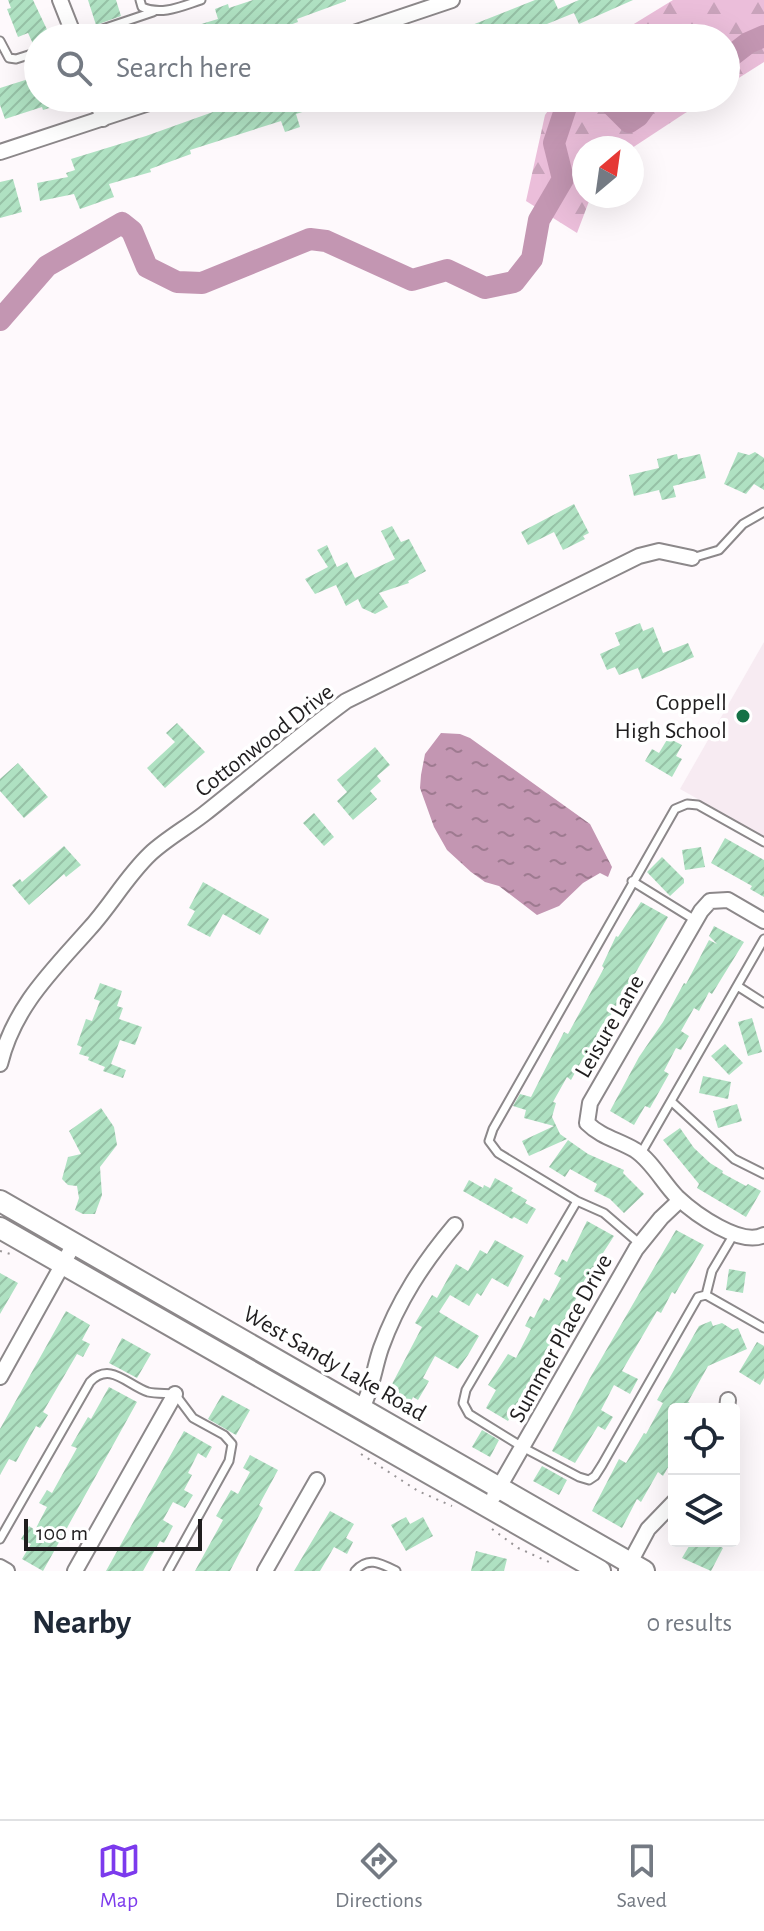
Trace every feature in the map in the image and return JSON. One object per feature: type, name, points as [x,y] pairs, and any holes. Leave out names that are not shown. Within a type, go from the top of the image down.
[{"type":"main road","name":"West Sandy Lake Road","points":[[0,1201],[499,1487],[633,1568]]},
{"type":"main road","name":"West Sandy Lake Road","points":[[0,1228],[600,1571]]},
{"type":"street","points":[[60,0],[70,24]]},
{"type":"street","points":[[381,24],[452,0]]},
{"type":"street","points":[[101,112],[103,119]]},
{"type":"street","points":[[0,152],[123,112]]},
{"type":"street","name":"Cottonwood Drive","points":[[0,1064],[7,1037],[25,1004],[93,924],[125,879],[152,851],[346,701],[639,556],[659,551],[692,558]]},
{"type":"street","name":"Leisure Lane","points":[[734,1234],[680,1200],[640,1155],[598,1134],[587,1123],[590,1103],[710,901],[718,898],[728,900],[764,921]]},
{"type":"street","name":"Summer Place Drive","points":[[488,1506],[640,1244],[680,1200]]},
{"type":"street","points":[[362,1408],[399,1303],[429,1256],[455,1225]]},
{"type":"street","points":[[734,1234],[745,1239],[764,1235]]},
{"type":"street","points":[[0,1377],[74,1244]]},
{"type":"street","points":[[75,1571],[175,1394]]},
{"type":"street","points":[[265,1571],[317,1480]]},
{"type":"street","points":[[633,1568],[648,1529],[668,1508]]},
{"type":"street","points":[[0,1567],[7,1571]]},
{"type":"lane","points":[[140,0],[142,7],[153,12]]},
{"type":"lane","points":[[117,24],[201,0]]},
{"type":"lane","points":[[0,41],[4,60],[24,56]]},
{"type":"lane","points":[[692,558],[719,550],[743,524],[764,512]]},
{"type":"lane","points":[[640,1244],[604,1213],[577,1201],[498,1153],[489,1141],[531,1059],[675,809],[687,804],[698,805],[764,842]]},
{"type":"lane","points":[[632,881],[696,921]]},
{"type":"lane","points":[[640,1155],[764,939]]},
{"type":"lane","points":[[739,987],[764,1003]]},
{"type":"lane","points":[[672,1102],[734,1159],[764,1174]]},
{"type":"lane","points":[[577,1201],[466,1390],[463,1403],[469,1414],[524,1448],[589,1480],[595,1476],[698,1297],[706,1295],[764,1328]]},
{"type":"lane","points":[[706,1295],[712,1271],[734,1234]]},
{"type":"lane","points":[[0,1539],[75,1405],[95,1377],[108,1372],[150,1393],[175,1394],[193,1418],[229,1439],[232,1450],[229,1461],[168,1571]]},
{"type":"lane","points":[[355,1571],[362,1563],[374,1561],[396,1571]]},
{"type":"shaded area","name":"Coppell High School","points":[[764,642],[764,836],[680,789]]},
{"type":"green space","points":[[673,0],[764,0],[764,62],[740,77],[740,24],[634,24]]},
{"type":"green space","points":[[547,112],[687,112],[644,140],[644,136],[572,136],[572,208],[586,208],[577,233],[526,201]]},
{"type":"water","points":[[441,733],[470,738],[590,824],[612,867],[608,877],[600,873],[583,883],[559,906],[537,915],[499,886],[485,882],[471,872],[447,850],[434,827],[420,788],[425,754]]},
{"type":"building","points":[[8,0],[33,0],[44,24],[24,24],[24,35],[18,37],[7,9],[11,8]]},
{"type":"building","points":[[88,0],[116,0],[121,16],[96,24]]},
{"type":"building","points":[[253,0],[346,0],[297,19],[298,22],[292,24],[201,24],[218,19],[215,9],[228,4],[229,8]]},
{"type":"building","points":[[535,0],[554,0],[558,9],[579,0],[633,0],[579,24],[574,13],[547,24],[474,24]]},
{"type":"building","points":[[24,80],[24,112],[27,112],[5,119],[0,105],[0,88]]},
{"type":"building","points":[[213,112],[302,112],[296,114],[300,127],[285,132],[281,121],[190,150],[191,154],[150,169],[151,172],[109,184],[114,197],[80,209],[74,194],[40,201],[37,183],[68,177],[66,173],[75,170],[71,159]]},
{"type":"building","points":[[13,179],[22,212],[0,218],[0,182]]},
{"type":"building","points":[[738,452],[749,455],[755,452],[764,458],[764,490],[754,484],[746,494],[724,484]]},
{"type":"building","points":[[677,454],[678,459],[700,454],[706,478],[673,486],[676,497],[662,500],[659,490],[634,496],[629,475],[659,468],[657,459]]},
{"type":"building","points":[[574,504],[589,533],[583,536],[585,539],[563,550],[554,532],[528,545],[521,532]]},
{"type":"building","points":[[392,526],[401,542],[409,539],[426,571],[409,583],[379,593],[388,607],[375,614],[362,608],[358,599],[346,606],[336,585],[315,594],[305,579],[328,567],[317,550],[327,545],[337,567],[347,562],[355,578],[395,559],[381,531]]},
{"type":"building","points":[[640,623],[643,631],[653,627],[663,653],[688,643],[694,657],[642,679],[638,668],[619,675],[615,667],[607,670],[600,654],[620,645],[615,633]]},
{"type":"building","points":[[177,723],[205,752],[165,788],[147,768],[175,742],[166,733]]},
{"type":"building","points":[[668,738],[682,745],[676,756],[682,759],[672,777],[645,761],[652,749],[659,753]]},
{"type":"building","points":[[375,747],[390,765],[377,776],[381,781],[370,791],[377,799],[353,820],[337,801],[347,792],[337,780]]},
{"type":"building","points":[[18,763],[48,797],[24,818],[0,791],[0,779]]},
{"type":"building","points":[[314,813],[334,837],[324,846],[303,823]]},
{"type":"building","points":[[725,838],[764,860],[764,897],[750,889],[752,886],[711,863]]},
{"type":"building","points":[[64,846],[81,865],[66,877],[64,874],[29,905],[12,885],[20,879],[22,882]]},
{"type":"building","points":[[701,847],[705,867],[685,870],[682,850]]},
{"type":"building","points":[[662,857],[684,879],[684,883],[670,896],[647,872]]},
{"type":"building","points":[[203,882],[269,919],[260,935],[223,914],[210,937],[187,925],[195,911],[189,908]]},
{"type":"building","points":[[641,902],[668,917],[584,1061],[571,1080],[567,1077],[553,1102],[556,1103],[552,1117],[560,1134],[567,1139],[529,1156],[522,1141],[554,1126],[524,1118],[526,1110],[513,1106],[520,1094],[531,1097],[564,1032],[568,1034],[604,968],[602,966],[616,936]]},
{"type":"building","points":[[714,926],[744,942],[712,994],[709,992],[699,1011],[694,1008],[681,1031],[689,1036],[681,1050],[676,1048],[664,1071],[669,1074],[650,1108],[645,1106],[634,1125],[610,1111],[709,940],[717,944],[709,936]]},
{"type":"building","points":[[100,983],[122,991],[117,1006],[123,1008],[119,1019],[142,1027],[135,1045],[120,1040],[111,1064],[126,1070],[123,1078],[103,1071],[105,1067],[79,1054],[82,1047],[77,1045],[86,1019],[92,1021],[100,1001],[94,999]]},
{"type":"building","points":[[752,1018],[762,1052],[748,1056],[738,1022]]},
{"type":"building","points":[[725,1044],[743,1063],[729,1075],[711,1056]]},
{"type":"building","points":[[703,1076],[731,1082],[728,1099],[699,1093]]},
{"type":"building","points":[[737,1104],[742,1121],[718,1128],[713,1111]]},
{"type":"building","points":[[101,1108],[114,1127],[117,1145],[100,1167],[102,1195],[95,1214],[83,1214],[75,1210],[79,1198],[77,1186],[68,1185],[62,1179],[68,1157],[81,1154],[69,1131]]},
{"type":"building","points":[[680,1128],[694,1148],[722,1173],[761,1191],[746,1217],[697,1188],[699,1184],[663,1140]]},
{"type":"building","points":[[568,1140],[588,1154],[624,1170],[623,1173],[644,1194],[624,1213],[610,1199],[594,1191],[597,1184],[570,1169],[565,1177],[549,1167]]},
{"type":"building","points":[[495,1178],[513,1188],[511,1191],[536,1209],[527,1224],[514,1217],[512,1219],[463,1191],[469,1180],[483,1188],[484,1185],[490,1188]]},
{"type":"building","points":[[587,1221],[614,1236],[508,1421],[486,1408],[496,1390],[488,1385],[508,1354],[516,1358],[531,1329],[525,1326],[530,1316],[534,1318],[544,1298],[549,1301],[561,1278],[554,1274],[562,1259],[567,1262]]},
{"type":"building","points":[[676,1230],[704,1245],[675,1294],[672,1292],[661,1313],[657,1311],[622,1371],[638,1379],[630,1394],[614,1385],[601,1410],[613,1417],[605,1430],[598,1426],[575,1463],[552,1451],[590,1378]]},
{"type":"building","points":[[495,1240],[524,1256],[508,1287],[492,1278],[481,1296],[477,1293],[469,1306],[450,1295],[439,1312],[479,1336],[458,1369],[435,1356],[423,1378],[429,1381],[418,1400],[413,1397],[407,1409],[392,1400],[398,1389],[391,1386],[422,1327],[415,1323],[432,1295],[437,1298],[456,1264],[468,1271],[480,1250],[487,1254]]},
{"type":"building","points":[[729,1269],[746,1272],[743,1293],[726,1290]]},
{"type":"building","points":[[0,1273],[18,1283],[0,1314]]},
{"type":"building","points":[[66,1311],[90,1325],[82,1340],[90,1344],[83,1357],[77,1354],[43,1412],[48,1415],[40,1428],[36,1426],[16,1462],[9,1459],[0,1475],[0,1429]]},
{"type":"building","points":[[711,1321],[713,1326],[722,1323],[733,1330],[738,1328],[747,1349],[708,1366],[690,1403],[668,1403],[668,1467],[663,1476],[658,1472],[641,1502],[637,1499],[622,1528],[592,1511],[619,1459],[626,1463],[646,1434],[663,1403],[657,1400],[699,1326]]},
{"type":"building","points":[[122,1338],[151,1354],[137,1378],[109,1363]]},
{"type":"building","points":[[757,1342],[764,1346],[764,1378],[760,1385],[739,1372]]},
{"type":"building","points":[[109,1387],[137,1402],[43,1571],[22,1559],[31,1544],[21,1539],[29,1526],[35,1530],[47,1507],[39,1503],[47,1490],[52,1493],[77,1448],[71,1446]]},
{"type":"building","points":[[222,1395],[250,1410],[236,1435],[208,1419]]},
{"type":"building","points":[[482,1430],[499,1440],[490,1457],[472,1447]]},
{"type":"building","points":[[184,1431],[212,1447],[206,1458],[198,1453],[188,1473],[192,1475],[184,1490],[193,1495],[185,1508],[173,1502],[163,1520],[173,1526],[164,1543],[160,1541],[143,1571],[106,1571]]},
{"type":"building","points":[[250,1455],[278,1470],[259,1505],[263,1508],[230,1571],[195,1571],[223,1520],[216,1516],[231,1490],[238,1494],[250,1472],[243,1468]]},
{"type":"building","points":[[542,1466],[567,1480],[559,1495],[533,1481]]},
{"type":"building","points":[[330,1511],[354,1524],[346,1538],[353,1542],[347,1554],[334,1547],[320,1571],[294,1571]]},
{"type":"building","points":[[406,1517],[410,1524],[423,1517],[433,1536],[406,1551],[391,1525]]},
{"type":"building","points":[[688,1547],[723,1548],[711,1571],[682,1558]]},
{"type":"building","points":[[476,1551],[507,1559],[504,1571],[471,1571]]},
{"type":"waterway","points":[[740,49],[764,36]]},
{"type":"waterway","points":[[0,320],[47,266],[122,223],[132,231],[147,267],[177,282],[202,283],[310,239],[326,241],[412,280],[447,270],[485,288],[514,282],[532,259],[539,220],[563,179],[554,143],[564,112]]},
{"type":"waterway","points":[[619,112],[629,122],[641,112]]},
{"type":"place","name":"Coppell High School","points":[[743,716]]}]
